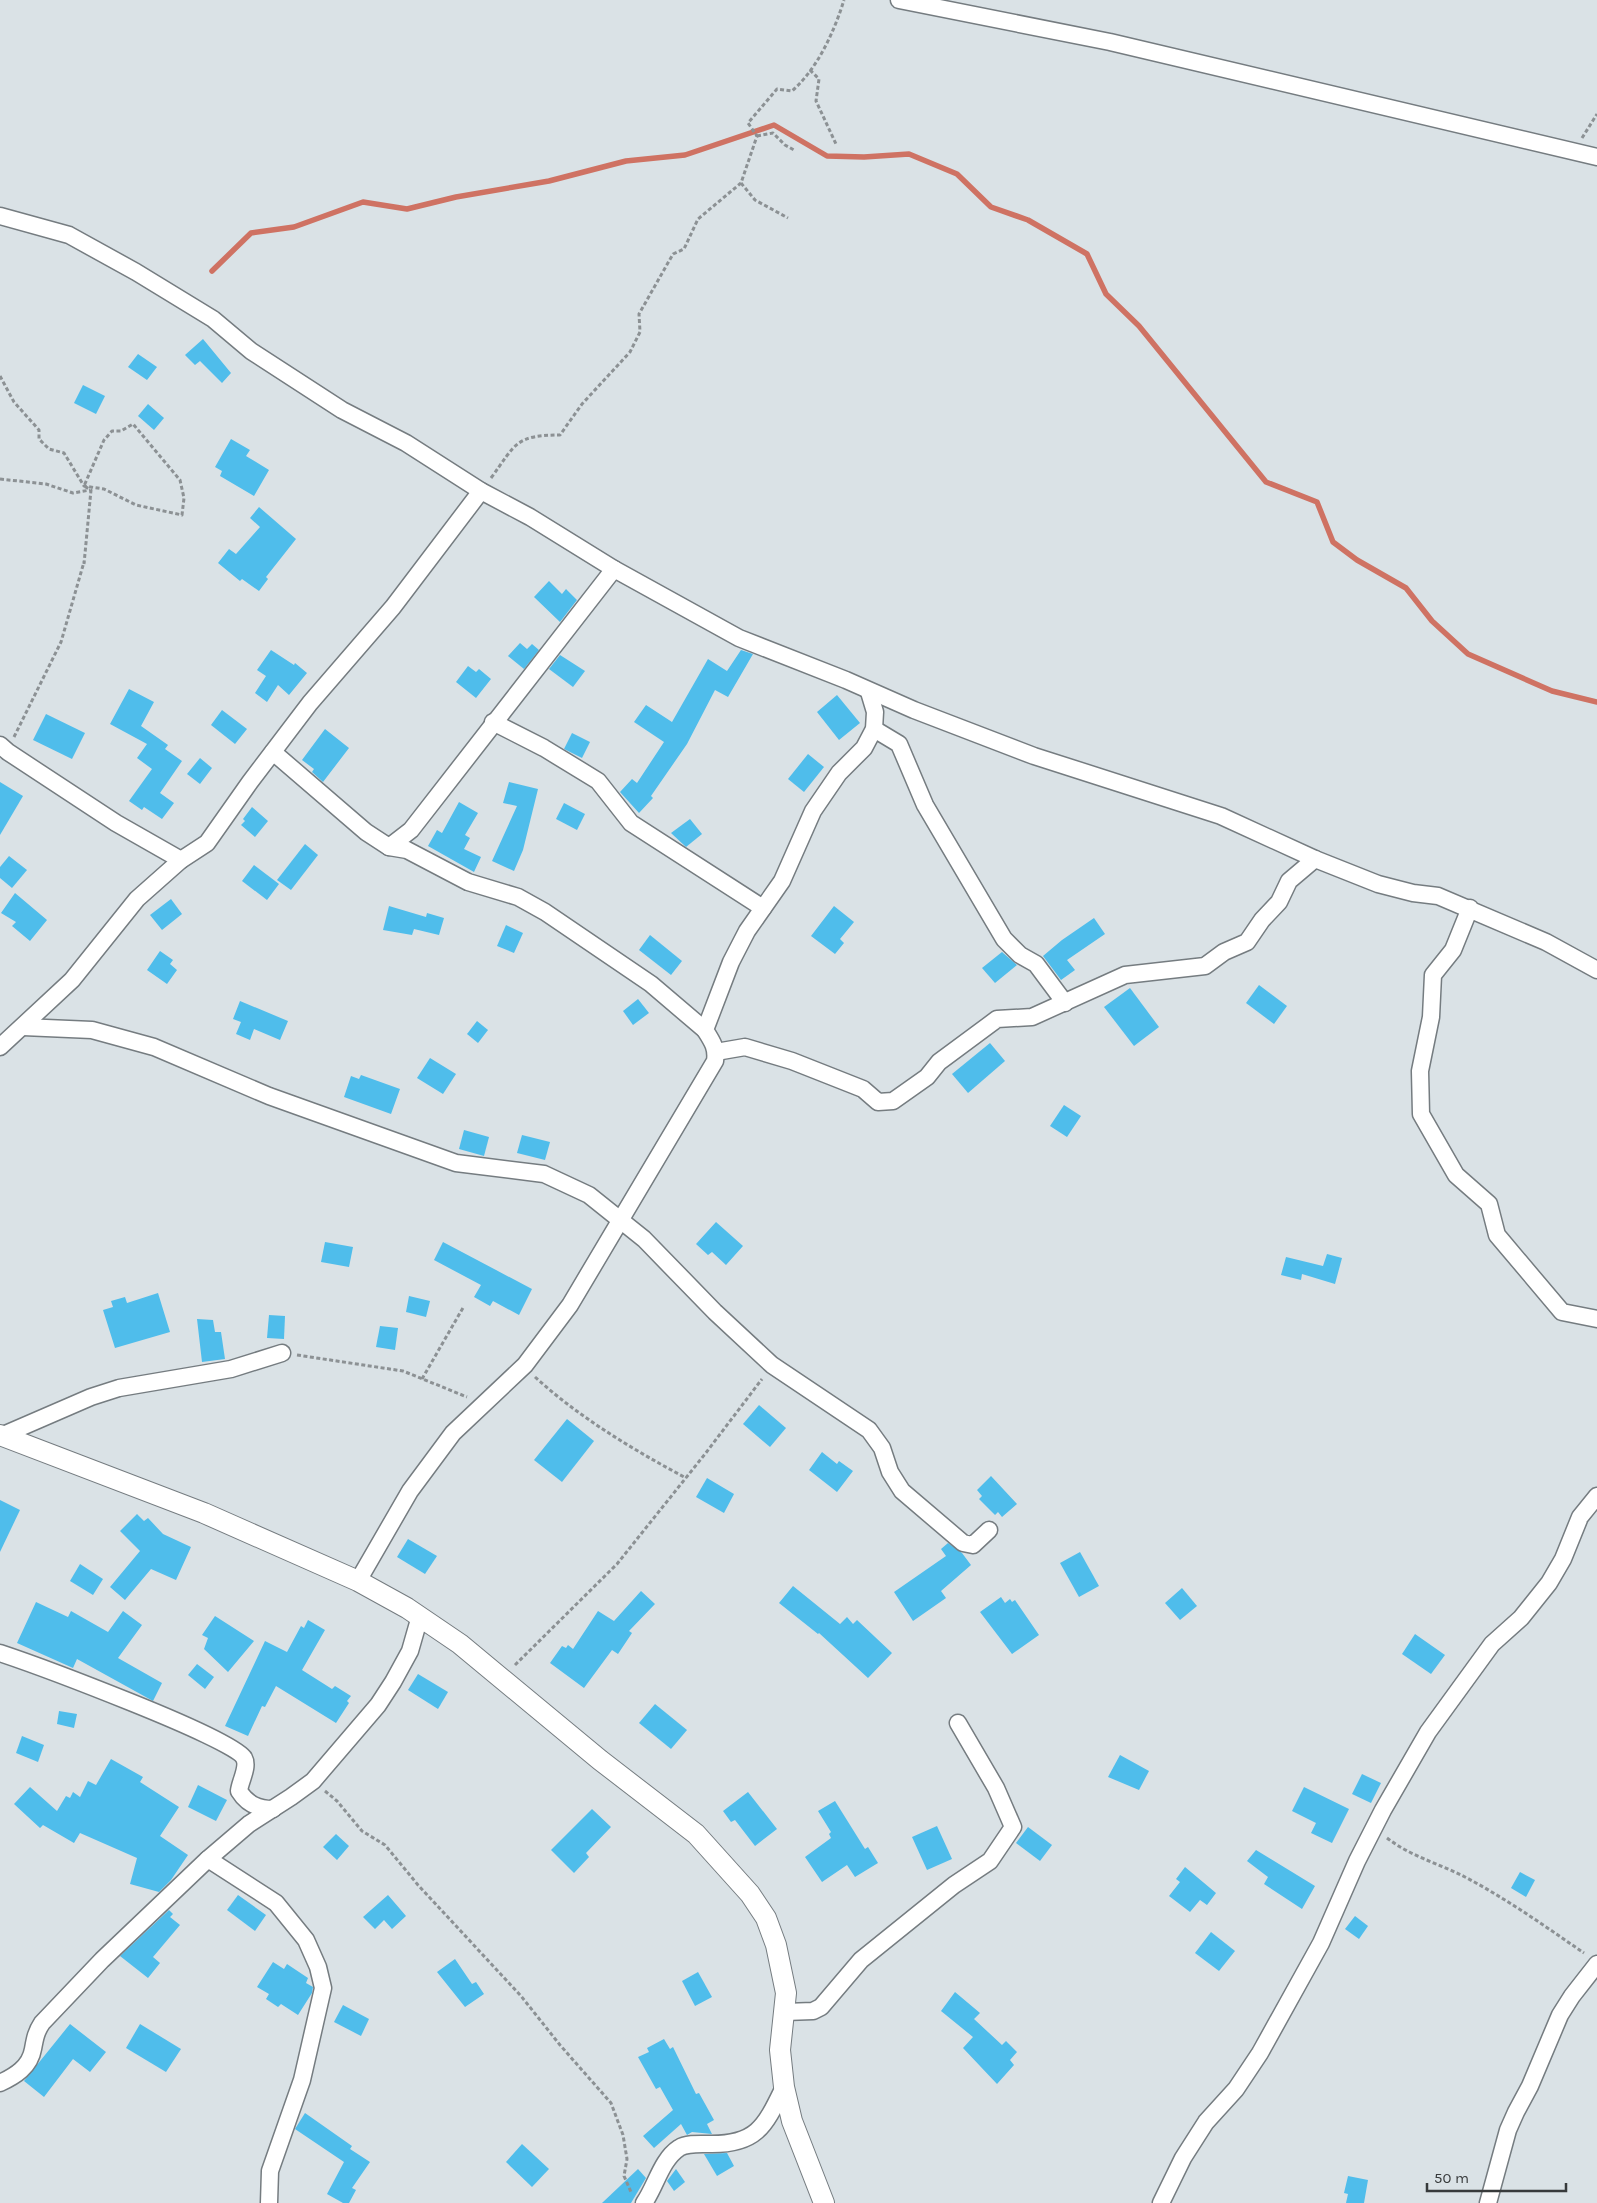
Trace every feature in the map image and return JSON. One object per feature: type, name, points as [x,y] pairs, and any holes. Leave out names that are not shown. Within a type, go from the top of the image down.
[{"type":"street","points":[[899,0],[1110,42],[1597,157]]},
{"type":"street","points":[[0,216],[68,234],[136,272],[213,319],[251,351],[342,410],[406,443],[481,491],[530,517],[614,569],[740,638],[846,680],[869,692],[1034,756],[1221,816],[1315,859],[1378,884],[1438,896],[1470,908],[1546,942],[1597,970]]},
{"type":"street","points":[[0,1047],[72,980],[136,899],[181,860],[207,843],[310,703],[394,607],[481,491]]},
{"type":"street","points":[[389,847],[411,830],[492,722],[614,569]]},
{"type":"street","points":[[705,1030],[731,962],[747,931],[782,881],[813,811],[839,773],[864,748],[874,729],[875,712],[869,692]]},
{"type":"street","points":[[492,722],[544,748],[598,781],[631,823],[763,908]]},
{"type":"street","points":[[874,729],[899,744],[925,805],[1004,940],[1020,955],[1036,964],[1065,1003]]},
{"type":"street","points":[[4,748],[116,823],[181,860]]},
{"type":"street","points":[[273,752],[366,832],[389,847],[407,850],[468,882],[518,897],[545,912],[651,984],[705,1030],[716,1052],[715,1061],[570,1305],[524,1366],[453,1433],[410,1491],[358,1581]]},
{"type":"street","points":[[716,1052],[745,1047],[792,1061],[863,1089],[878,1102],[893,1102],[927,1077],[939,1062],[997,1019],[1032,1017],[1124,975],[1205,966],[1224,952],[1247,942],[1262,920],[1279,902],[1289,881],[1315,859]]},
{"type":"street","points":[[1470,908],[1453,950],[1433,975],[1431,1017],[1420,1071],[1421,1114],[1456,1175],[1489,1204],[1497,1235],[1562,1312],[1597,1319]]},
{"type":"street","points":[[23,1027],[92,1030],[154,1047],[269,1096],[456,1163],[544,1174],[589,1195],[644,1239],[715,1312],[772,1365],[868,1430],[882,1448],[890,1472],[902,1491],[963,1543],[974,1545],[989,1530]]},
{"type":"street","points":[[1,1436],[100,1394],[120,1388],[231,1369],[282,1353]]},
{"type":"street","points":[[1,1436],[204,1513],[358,1581],[420,1616],[460,1644],[600,1760],[696,1834],[750,1894],[766,1918],[776,1945],[786,1993],[780,2050],[784,2087],[792,2121],[824,2203]]},
{"type":"street","points":[[1161,2203],[1183,2158],[1206,2122],[1236,2089],[1260,2053],[1321,1943],[1374,1828],[1428,1732],[1492,1644],[1521,1618],[1550,1583],[1563,1559],[1580,1517],[1597,1496]]},
{"type":"street","points":[[0,2083],[12,2078],[26,2065],[33,2050],[35,2034],[42,2023],[102,1960],[208,1859],[249,1824],[313,1780],[378,1705],[410,1651],[420,1616]]},
{"type":"street","points":[[0,1653],[72,1678],[176,1721],[236,1750],[245,1759],[246,1766],[239,1791],[243,1798],[260,1809],[273,1809]]},
{"type":"street","points":[[785,2012],[813,2011],[821,2007],[862,1960],[954,1885],[990,1861],[1013,1827],[996,1788],[958,1723]]},
{"type":"street","points":[[208,1859],[276,1903],[306,1940],[318,1967],[323,1988],[302,2080],[270,2171],[269,2203]]},
{"type":"street","points":[[1488,2203],[1508,2130],[1540,2064],[1560,2015],[1593,1961]]},
{"type":"street","points":[[639,2198],[654,2190],[668,2159],[680,2148],[693,2144],[727,2145],[743,2141],[758,2130],[770,2116],[784,2087]]},
{"type":"path","points":[[757,136],[748,123],[777,89],[792,91],[802,82],[835,30],[844,0]]},
{"type":"path","points":[[810,70],[819,79],[816,101],[836,144]]},
{"type":"path","points":[[1570,151],[1587,132],[1597,114]]},
{"type":"path","points":[[757,136],[773,133],[785,145],[794,150]]},
{"type":"path","points":[[481,491],[518,441],[540,435],[560,435],[582,404],[630,352],[640,332],[639,314],[673,254],[684,249],[698,219],[741,183],[757,136]]},
{"type":"path","points":[[741,183],[755,200],[788,218]]},
{"type":"path","points":[[0,376],[14,402],[39,430],[39,439],[49,449],[64,453],[84,486],[91,490]]},
{"type":"path","points":[[133,424],[180,480],[184,498],[182,515],[136,505],[104,489],[84,486],[104,440],[112,430],[121,431],[133,424]]},
{"type":"path","points":[[0,479],[46,484],[73,493],[91,490]]},
{"type":"path","points":[[4,748],[61,642],[76,582],[84,564],[91,490]]},
{"type":"path","points":[[422,1379],[464,1306]]},
{"type":"path","points":[[282,1353],[403,1371],[484,1404]]},
{"type":"path","points":[[503,1678],[617,1564],[686,1478],[772,1365]]},
{"type":"path","points":[[524,1366],[565,1404],[642,1455],[686,1478]]},
{"type":"path","points":[[313,1780],[337,1801],[362,1831],[385,1845],[418,1885],[521,1996],[560,2045],[611,2103],[623,2135],[627,2159],[624,2176],[628,2188],[639,2198]]},
{"type":"path","points":[[1374,1828],[1394,1842],[1466,1878],[1544,1925],[1593,1961]]},
{"type":"building","points":[[203,339],[231,373],[222,383],[200,361],[195,365],[185,355]]},
{"type":"building","points":[[138,354],[157,367],[147,380],[128,367]]},
{"type":"building","points":[[83,385],[105,396],[96,414],[74,403]]},
{"type":"building","points":[[148,404],[164,418],[154,430],[138,416]]},
{"type":"building","points":[[231,439],[250,450],[246,456],[269,470],[254,496],[220,476],[222,471],[215,467]]},
{"type":"building","points":[[259,507],[296,539],[266,577],[268,579],[259,591],[242,579],[240,581],[218,563],[229,549],[236,554],[260,527],[250,518]]},
{"type":"building","points":[[549,581],[562,594],[566,589],[577,600],[560,622],[534,597]]},
{"type":"building","points":[[520,643],[527,649],[532,644],[539,650],[524,669],[508,656]]},
{"type":"building","points":[[271,650],[294,665],[295,663],[307,673],[289,695],[278,685],[267,702],[255,693],[266,676],[257,670]]},
{"type":"building","points":[[741,650],[753,654],[728,697],[715,690],[687,744],[651,796],[653,798],[639,813],[620,792],[632,779],[637,783],[664,742],[634,722],[646,705],[672,722],[708,659],[727,671]]},
{"type":"building","points":[[560,655],[585,671],[573,687],[549,669]]},
{"type":"building","points":[[468,666],[476,672],[479,669],[491,679],[476,698],[456,682]]},
{"type":"building","points":[[129,689],[154,702],[141,726],[168,745],[165,749],[182,761],[160,793],[174,803],[162,819],[144,807],[142,810],[129,801],[152,769],[137,758],[147,744],[110,724]]},
{"type":"building","points":[[837,695],[860,723],[839,740],[817,712]]},
{"type":"building","points":[[222,710],[247,729],[235,744],[211,725]]},
{"type":"building","points":[[46,714],[85,733],[72,759],[33,740]]},
{"type":"building","points":[[325,729],[349,748],[323,782],[312,772],[314,769],[302,760]]},
{"type":"building","points":[[572,733],[590,742],[582,758],[564,749]]},
{"type":"building","points":[[808,754],[824,767],[804,792],[788,779]]},
{"type":"building","points":[[200,758],[212,768],[200,784],[187,774]]},
{"type":"building","points":[[0,782],[23,796],[0,835]]},
{"type":"building","points":[[509,782],[538,789],[523,850],[514,871],[492,861],[517,806],[503,803]]},
{"type":"building","points":[[459,802],[478,813],[465,835],[470,838],[464,849],[481,857],[474,872],[428,846],[437,830],[442,833]]},
{"type":"building","points":[[564,803],[585,814],[577,830],[556,819]]},
{"type":"building","points":[[252,807],[268,821],[255,837],[241,825]]},
{"type":"building","points":[[690,819],[702,834],[686,847],[671,833]]},
{"type":"building","points":[[305,844],[318,855],[291,890],[277,880]]},
{"type":"building","points":[[9,856],[27,870],[12,888],[0,878],[0,867]]},
{"type":"building","points":[[254,865],[279,884],[267,900],[242,881]]},
{"type":"building","points":[[15,893],[47,920],[30,941],[12,926],[16,922],[1,913]]},
{"type":"building","points":[[171,899],[182,914],[162,930],[150,915]]},
{"type":"building","points":[[389,906],[426,917],[427,913],[444,918],[439,935],[414,929],[412,935],[383,930]]},
{"type":"building","points":[[834,906],[854,922],[840,939],[844,943],[835,954],[811,936]]},
{"type":"building","points":[[1094,918],[1105,934],[1067,960],[1075,970],[1061,980],[1043,956]]},
{"type":"building","points":[[506,925],[523,933],[514,953],[497,946]]},
{"type":"building","points":[[650,935],[682,961],[671,975],[639,950]]},
{"type":"building","points":[[160,951],[173,960],[170,964],[177,970],[167,984],[147,970]]},
{"type":"building","points":[[1002,952],[1017,965],[995,983],[982,968]]},
{"type":"building","points":[[1259,985],[1287,1006],[1274,1024],[1246,1003]]},
{"type":"building","points":[[1130,988],[1159,1027],[1134,1046],[1104,1007]]},
{"type":"building","points":[[638,999],[649,1013],[633,1025],[623,1011]]},
{"type":"building","points":[[240,1001],[288,1021],[280,1040],[254,1029],[250,1040],[236,1034],[241,1022],[233,1019]]},
{"type":"building","points":[[477,1021],[488,1030],[478,1043],[467,1034]]},
{"type":"building","points":[[990,1043],[1005,1061],[968,1093],[952,1074]]},
{"type":"building","points":[[430,1058],[456,1074],[443,1094],[417,1078]]},
{"type":"building","points":[[361,1075],[400,1089],[391,1114],[344,1097],[351,1076],[359,1079]]},
{"type":"building","points":[[1064,1105],[1081,1116],[1067,1137],[1050,1126]]},
{"type":"building","points":[[464,1130],[489,1137],[484,1156],[459,1149]]},
{"type":"building","points":[[522,1135],[550,1142],[545,1160],[517,1153]]},
{"type":"building","points":[[716,1222],[743,1246],[726,1265],[712,1252],[708,1255],[696,1244]]},
{"type":"building","points":[[325,1242],[353,1247],[349,1267],[321,1262]]},
{"type":"building","points":[[443,1242],[532,1289],[519,1315],[493,1301],[490,1306],[474,1297],[481,1285],[434,1260]]},
{"type":"building","points":[[1327,1254],[1342,1258],[1335,1284],[1302,1274],[1301,1280],[1281,1275],[1286,1257],[1323,1266]]},
{"type":"building","points":[[158,1293],[170,1332],[115,1348],[103,1310],[113,1307],[111,1301],[125,1297],[127,1303]]},
{"type":"building","points":[[409,1296],[430,1301],[426,1317],[406,1312]]},
{"type":"building","points":[[269,1315],[285,1316],[284,1339],[267,1338]]},
{"type":"building","points":[[197,1319],[213,1320],[215,1332],[221,1332],[225,1359],[202,1362]]},
{"type":"building","points":[[380,1326],[398,1328],[395,1350],[376,1347]]},
{"type":"building","points":[[759,1405],[786,1428],[770,1447],[743,1424]]},
{"type":"building","points":[[567,1419],[594,1441],[562,1482],[534,1460]]},
{"type":"building","points":[[822,1452],[837,1464],[839,1461],[853,1471],[837,1492],[809,1470]]},
{"type":"building","points":[[991,1476],[1017,1504],[1002,1517],[998,1512],[995,1515],[979,1499],[982,1496],[977,1490]]},
{"type":"building","points":[[707,1478],[734,1494],[724,1513],[696,1497]]},
{"type":"building","points":[[0,1500],[20,1510],[0,1552]]},
{"type":"building","points":[[137,1514],[144,1521],[148,1518],[163,1534],[191,1547],[176,1580],[151,1569],[125,1600],[110,1587],[140,1551],[120,1531]]},
{"type":"building","points":[[408,1539],[437,1556],[425,1574],[397,1557]]},
{"type":"building","points":[[948,1543],[962,1553],[971,1565],[941,1591],[946,1598],[913,1621],[894,1592],[946,1556],[941,1549]]},
{"type":"building","points":[[1080,1552],[1099,1586],[1079,1597],[1060,1563]]},
{"type":"building","points":[[80,1564],[103,1579],[93,1595],[70,1581]]},
{"type":"building","points":[[793,1586],[840,1624],[847,1617],[853,1624],[857,1620],[892,1653],[868,1678],[819,1633],[779,1603]]},
{"type":"building","points":[[1182,1588],[1197,1606],[1180,1620],[1165,1603]]},
{"type":"building","points":[[641,1591],[655,1604],[629,1631],[632,1633],[618,1654],[612,1650],[584,1688],[550,1663],[562,1646],[566,1648],[568,1645],[573,1649],[598,1611],[614,1621]]},
{"type":"building","points":[[1001,1597],[1005,1603],[1010,1599],[1012,1602],[1015,1600],[1039,1635],[1012,1654],[980,1612]]},
{"type":"building","points":[[36,1602],[68,1617],[71,1611],[108,1632],[123,1611],[142,1625],[118,1658],[162,1683],[153,1701],[77,1659],[73,1668],[17,1643]]},
{"type":"building","points":[[215,1616],[254,1641],[228,1672],[204,1649],[208,1638],[202,1635]]},
{"type":"building","points":[[308,1620],[325,1630],[302,1670],[332,1689],[335,1686],[351,1696],[347,1701],[349,1703],[336,1723],[276,1686],[265,1707],[262,1706],[248,1736],[225,1726],[265,1641],[287,1652],[301,1626],[304,1628]]},
{"type":"building","points":[[1415,1634],[1445,1655],[1431,1674],[1402,1654]]},
{"type":"building","points":[[197,1664],[214,1677],[205,1689],[188,1675]]},
{"type":"building","points":[[418,1674],[448,1692],[438,1709],[408,1690]]},
{"type":"building","points":[[655,1704],[687,1730],[671,1749],[639,1723]]},
{"type":"building","points":[[59,1711],[77,1714],[74,1728],[57,1724]]},
{"type":"building","points":[[22,1736],[44,1745],[38,1762],[16,1753]]},
{"type":"building","points":[[1120,1755],[1149,1771],[1139,1790],[1108,1777]]},
{"type":"building","points":[[111,1759],[143,1777],[140,1782],[179,1807],[160,1836],[188,1855],[171,1880],[159,1892],[130,1884],[137,1858],[80,1833],[74,1843],[43,1825],[40,1828],[14,1804],[30,1787],[57,1811],[66,1796],[70,1798],[73,1792],[80,1797],[88,1781],[96,1785]]},
{"type":"building","points":[[1362,1774],[1381,1783],[1371,1803],[1352,1794]]},
{"type":"building","points":[[198,1785],[227,1800],[216,1821],[188,1807]]},
{"type":"building","points":[[1304,1787],[1349,1809],[1332,1843],[1311,1833],[1316,1823],[1292,1811]]},
{"type":"building","points":[[748,1792],[777,1829],[755,1846],[735,1820],[731,1822],[723,1811]]},
{"type":"building","points":[[835,1801],[865,1849],[868,1847],[878,1863],[855,1877],[847,1865],[822,1882],[805,1857],[831,1838],[829,1834],[831,1832],[818,1811]]},
{"type":"building","points":[[592,1809],[611,1827],[586,1853],[589,1857],[574,1873],[551,1850]]},
{"type":"building","points":[[937,1826],[952,1859],[927,1870],[912,1837]]},
{"type":"building","points":[[1028,1827],[1052,1845],[1040,1861],[1016,1843]]},
{"type":"building","points":[[336,1834],[349,1846],[337,1860],[323,1847]]},
{"type":"building","points":[[1256,1850],[1315,1886],[1302,1909],[1264,1884],[1268,1877],[1247,1861]]},
{"type":"building","points":[[1185,1867],[1216,1893],[1207,1905],[1200,1900],[1190,1912],[1169,1896],[1180,1882],[1176,1879]]},
{"type":"building","points":[[1520,1872],[1535,1880],[1526,1897],[1511,1888]]},
{"type":"building","points":[[238,1895],[266,1915],[255,1931],[227,1910]]},
{"type":"building","points":[[388,1895],[406,1916],[392,1929],[384,1920],[375,1929],[363,1917]]},
{"type":"building","points":[[169,1910],[173,1914],[170,1917],[180,1925],[153,1957],[160,1963],[148,1978],[120,1956]]},
{"type":"building","points":[[1355,1916],[1368,1926],[1359,1939],[1345,1929]]},
{"type":"building","points":[[1211,1932],[1235,1951],[1219,1971],[1195,1953]]},
{"type":"building","points":[[455,1959],[472,1984],[476,1982],[484,1994],[465,2007],[437,1972]]},
{"type":"building","points":[[273,1962],[284,1969],[287,1964],[308,1978],[306,1983],[313,1987],[312,1993],[298,2015],[281,2004],[278,2007],[266,1999],[269,1994],[257,1987]]},
{"type":"building","points":[[698,1972],[712,1997],[695,2006],[682,1981]]},
{"type":"building","points":[[955,1992],[980,2013],[974,2019],[1002,2045],[1006,2041],[1017,2052],[1010,2060],[1014,2065],[997,2084],[963,2048],[973,2037],[941,2011]]},
{"type":"building","points":[[343,2005],[369,2019],[361,2036],[334,2022]]},
{"type":"building","points":[[70,2024],[106,2052],[90,2072],[73,2059],[44,2097],[24,2081]]},
{"type":"building","points":[[140,2024],[181,2049],[166,2072],[126,2048]]},
{"type":"building","points":[[664,2039],[670,2049],[673,2047],[696,2094],[699,2093],[714,2120],[707,2124],[712,2134],[692,2132],[687,2135],[681,2124],[654,2148],[643,2136],[673,2110],[660,2087],[656,2089],[638,2057],[649,2052],[647,2048]]},
{"type":"building","points":[[305,2113],[352,2146],[350,2149],[370,2162],[352,2188],[356,2190],[349,2203],[343,2203],[327,2194],[344,2162],[295,2129]]},
{"type":"building","points":[[522,2144],[549,2169],[532,2187],[506,2162]]},
{"type":"building","points":[[727,2153],[734,2166],[717,2176],[704,2154]]},
{"type":"building","points":[[638,2169],[646,2178],[631,2203],[602,2203]]},
{"type":"building","points":[[676,2169],[685,2182],[674,2191],[667,2181]]},
{"type":"building","points":[[1348,2176],[1368,2180],[1364,2203],[1346,2203],[1348,2194],[1344,2193]]},
{"type":"waterway","points":[[212,271],[251,233],[294,227],[363,202],[407,209],[456,197],[549,181],[626,161],[685,155],[774,125],[827,156],[864,157],[909,154],[957,174],[991,207],[1028,220],[1087,254],[1106,294],[1139,326],[1266,482],[1317,502],[1333,542],[1357,560],[1406,588],[1432,621],[1468,654],[1552,691],[1597,702]]}]
